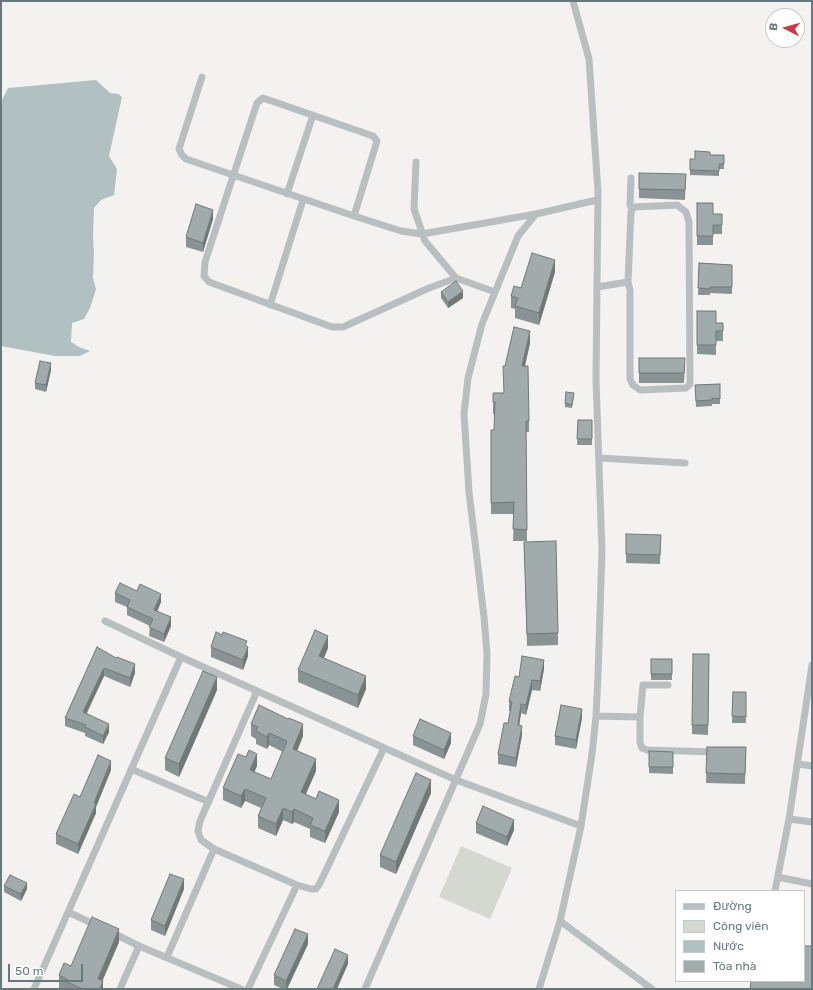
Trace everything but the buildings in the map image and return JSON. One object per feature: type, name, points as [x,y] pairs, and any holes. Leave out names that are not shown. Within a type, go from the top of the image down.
[{"type":"street","points":[[539,989],[560,921],[581,826],[596,716],[602,551],[596,380],[598,200],[589,59],[573,1]]},
{"type":"street","points":[[202,77],[179,149],[182,156],[186,159],[303,200],[401,231],[422,234],[536,214],[598,200]]},
{"type":"street","points":[[354,216],[377,141],[373,136],[263,98],[257,103],[205,262],[204,276],[208,282],[332,327],[343,327],[456,278]]},
{"type":"street","points":[[287,194],[313,115]]},
{"type":"street","points":[[416,162],[414,209],[425,241],[456,278],[495,292]]},
{"type":"street","points":[[631,178],[630,205],[632,209],[628,282],[630,290],[630,380],[633,385],[640,390],[686,388],[690,384],[688,216],[686,212],[677,206],[634,207],[632,209]]},
{"type":"street","points":[[270,305],[303,200]]},
{"type":"street","points":[[365,989],[480,724],[486,694],[487,654],[469,492],[464,414],[468,378],[482,324],[518,236],[536,214]]},
{"type":"street","points":[[597,287],[628,282]]},
{"type":"street","points":[[599,458],[685,463]]},
{"type":"street","points":[[105,621],[181,657],[456,780],[581,826]]},
{"type":"street","points":[[34,989],[181,657]]},
{"type":"street","points":[[775,890],[809,710],[812,665]]},
{"type":"street","points":[[668,685],[643,685],[640,717],[640,743],[642,748],[647,750],[721,752]]},
{"type":"street","points":[[257,691],[198,831],[201,840],[214,849],[297,885],[316,889],[384,748]]},
{"type":"street","points":[[596,716],[640,717]]},
{"type":"street","points":[[798,764],[812,766]]},
{"type":"street","points":[[132,769],[209,802]]},
{"type":"street","points":[[789,819],[812,822]]},
{"type":"street","points":[[167,957],[214,849]]},
{"type":"street","points":[[778,877],[812,884]]},
{"type":"street","points":[[248,989],[297,885]]},
{"type":"street","points":[[68,912],[139,946],[241,989]]},
{"type":"street","points":[[560,921],[652,989]]},
{"type":"street","points":[[120,989],[139,946]]},
{"type":"green space","points":[[461,846],[512,868],[490,919],[439,897]]},
{"type":"water","points":[[96,80],[110,93],[118,94],[122,97],[109,156],[117,169],[114,195],[101,200],[94,208],[93,278],[96,289],[90,308],[84,319],[72,323],[71,342],[90,351],[80,356],[55,356],[1,346],[1,102],[8,88]]}]
